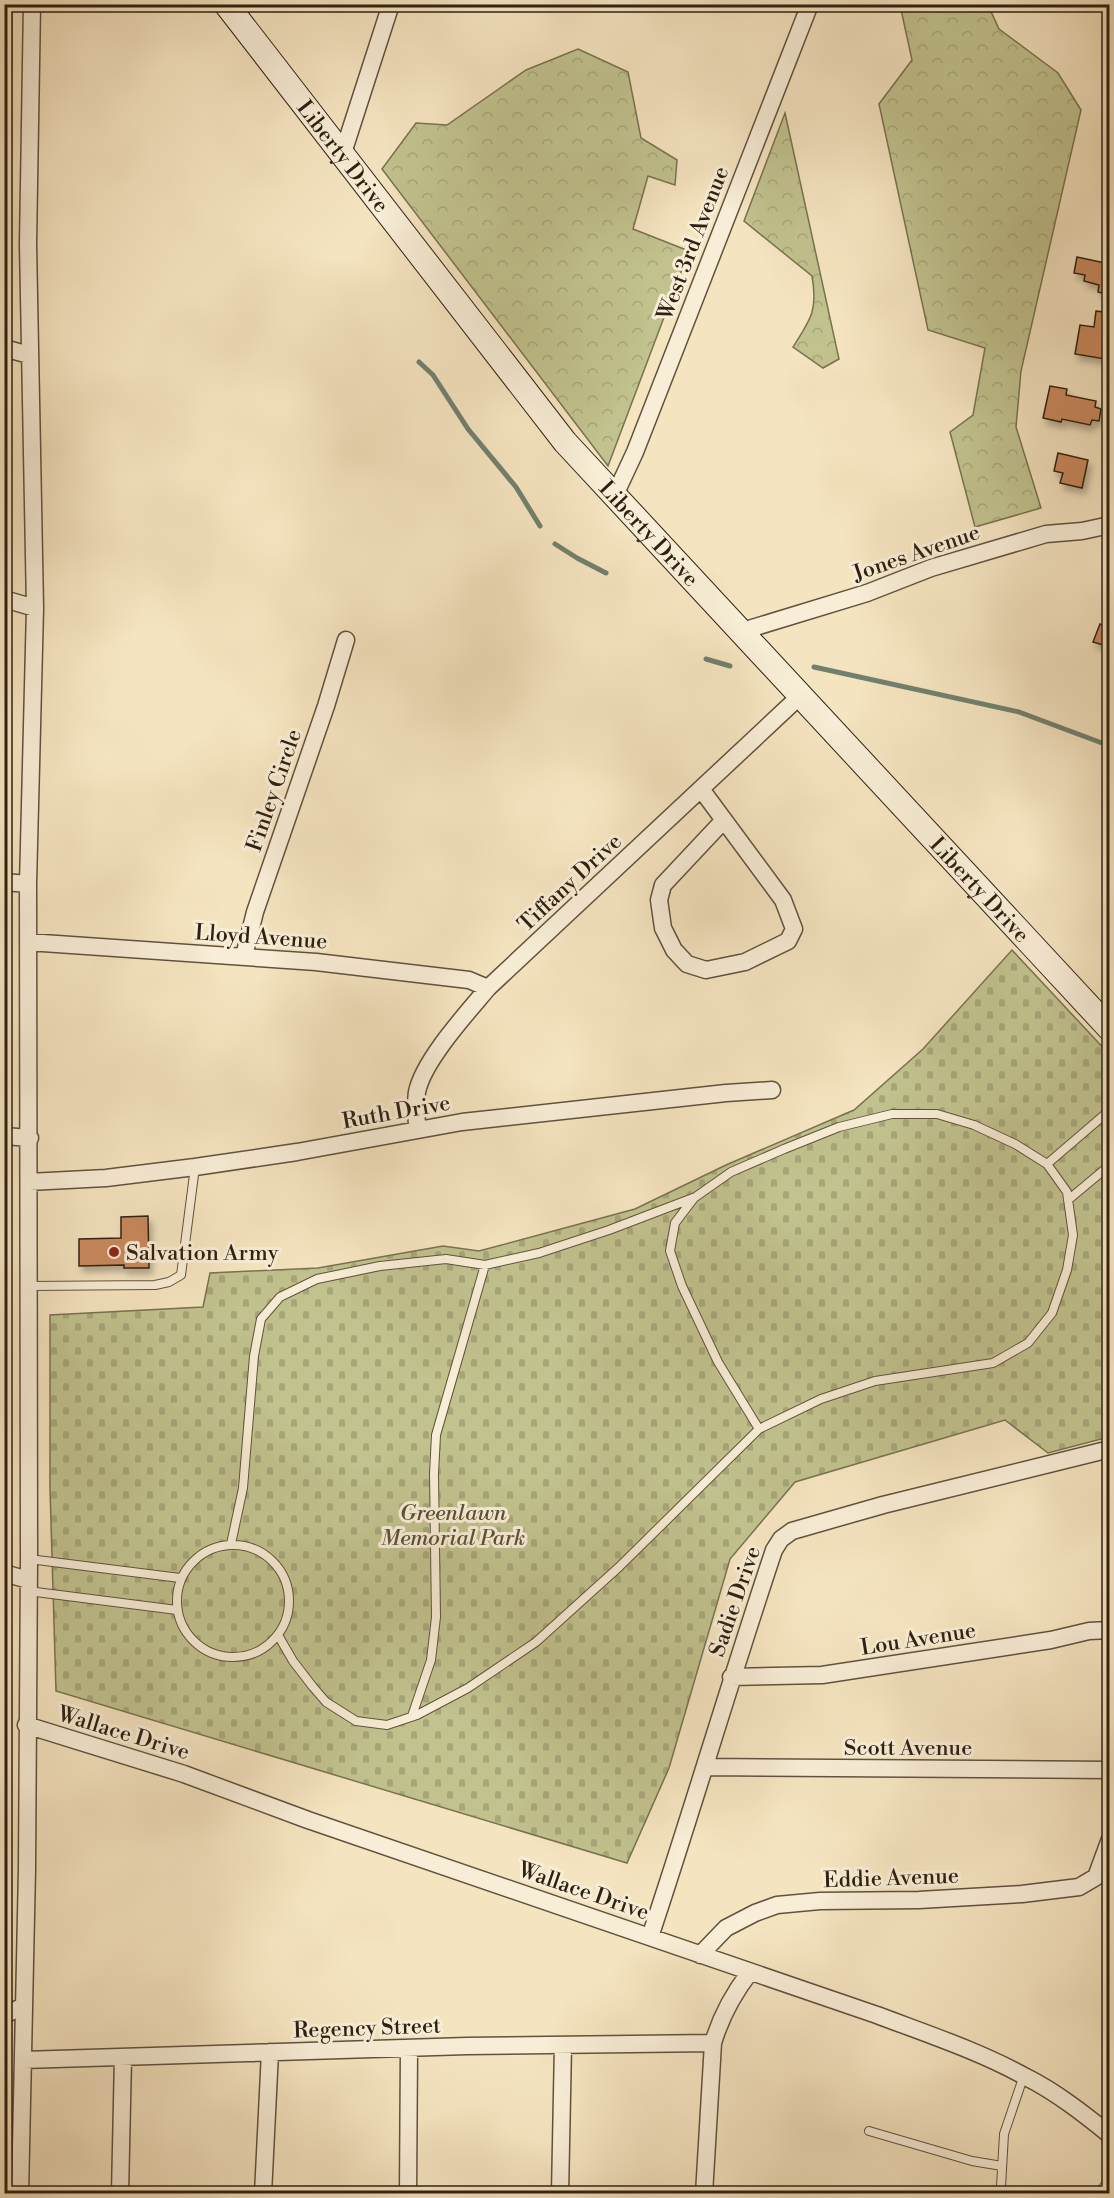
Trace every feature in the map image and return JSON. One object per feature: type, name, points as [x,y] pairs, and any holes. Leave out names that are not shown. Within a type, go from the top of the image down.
[{"type":"main road","name":"Liberty Drive","points":[[226,4],[565,442],[1110,1029]]},
{"type":"street","points":[[20,2193],[29,1559],[28,884],[35,608],[27,244],[32,4]]},
{"type":"street","points":[[342,156],[391,4]]},
{"type":"street","name":"West 3rd Avenue","points":[[614,497],[639,441],[810,4]]},
{"type":"street","points":[[4,348],[29,355]]},
{"type":"street","name":"Jones Avenue","points":[[739,632],[867,593],[931,568],[1046,534],[1082,531],[1109,524]]},
{"type":"street","points":[[4,599],[35,608]]},
{"type":"street","name":"Finley Circle","points":[[244,956],[255,912],[326,706],[346,640]]},
{"type":"street","name":"Tiffany Drive","points":[[417,1130],[417,1091],[429,1065],[447,1038],[488,988],[800,696]]},
{"type":"street","points":[[701,789],[724,820],[783,900],[794,929],[788,941],[746,962],[706,969],[687,964],[674,950],[663,928],[658,900],[663,885],[724,820]]},
{"type":"street","points":[[4,882],[28,884]]},
{"type":"street","name":"Lloyd Avenue","points":[[28,942],[244,956],[412,972],[469,980],[488,988]]},
{"type":"street","name":"Ruth Drive","points":[[29,1182],[194,1174],[297,1152],[462,1122],[772,1090]]},
{"type":"street","points":[[4,1136],[30,1138]]},
{"type":"street","name":"Sadie Drive","points":[[650,1937],[705,1767],[731,1677],[774,1550],[781,1539],[792,1531],[883,1505],[1110,1449]]},
{"type":"street","points":[[4,1573],[28,1585]]},
{"type":"street","name":"Lou Avenue","points":[[731,1677],[822,1675],[1039,1642],[1089,1631],[1110,1630]]},
{"type":"street","name":"Wallace Drive","points":[[26,1725],[184,1774],[308,1820],[877,2015],[962,2047],[1024,2075],[1110,2135]]},
{"type":"street","name":"Scott Avenue","points":[[705,1767],[1110,1770]]},
{"type":"street","name":"Eddie Avenue","points":[[700,1955],[726,1928],[754,1913],[777,1905],[820,1901],[919,1900],[1022,1894],[1079,1887],[1096,1877],[1110,1839]]},
{"type":"street","points":[[704,2193],[713,2043],[728,2003],[750,1971]]},
{"type":"street","points":[[4,2015],[24,2006]]},
{"type":"street","name":"Regency Street","points":[[23,2060],[270,2052],[713,2043]]},
{"type":"street","points":[[560,2193],[563,2045]]},
{"type":"street","points":[[408,2193],[409,2049]]},
{"type":"street","points":[[263,2193],[270,2052]]},
{"type":"street","points":[[120,2193],[123,2056]]},
{"type":"lane","points":[[1047,1164],[1110,1110]]},
{"type":"lane","points":[[231,1544],[243,1488],[254,1356],[261,1319],[280,1297],[317,1279],[380,1266],[446,1259],[485,1265],[539,1252],[609,1230],[694,1198],[731,1172],[839,1127],[892,1114],[937,1114],[974,1125],[1016,1144],[1047,1164],[1067,1192],[1073,1235],[1067,1270],[1052,1313],[1028,1343],[993,1363],[876,1381],[821,1400],[759,1429],[619,1567],[536,1642],[468,1688],[387,1725],[356,1721],[326,1702],[293,1660],[278,1635]]},
{"type":"lane","points":[[1068,1200],[1110,1165]]},
{"type":"lane","points":[[29,1286],[155,1285],[169,1282],[181,1275],[194,1174]]},
{"type":"lane","points":[[694,1198],[675,1223],[670,1251],[682,1286],[718,1362],[759,1429]]},
{"type":"lane","points":[[411,1716],[431,1660],[436,1617],[434,1474],[436,1435],[485,1265]]},
{"type":"lane","points":[[231,1544],[249,1546],[265,1554],[278,1566],[287,1582],[290,1601],[287,1619],[278,1635],[264,1648],[247,1656],[228,1658],[210,1653],[194,1642],[182,1628],[176,1594],[180,1578],[189,1564],[215,1546],[231,1544]]},
{"type":"lane","points":[[29,1559],[180,1578]]},
{"type":"lane","points":[[28,1585],[177,1610]]},
{"type":"lane","points":[[1002,2193],[1004,2134],[1024,2075]]},
{"type":"lane","points":[[868,2131],[972,2161],[1002,2166]]},
{"type":"lane","points":[[1098,2193],[1110,2179]]},
{"type":"green space","points":[[4,5],[12,5],[11,331],[4,329]]},
{"type":"green space","points":[[900,5],[988,5],[999,29],[1058,73],[1081,110],[1021,371],[1016,427],[1041,508],[975,527],[950,432],[973,415],[985,348],[928,330],[879,104],[912,60]]},
{"type":"green space","points":[[578,49],[628,72],[641,138],[677,160],[675,185],[648,176],[633,229],[689,251],[608,466],[382,169],[416,123],[447,125],[526,70]]},
{"type":"green space","points":[[785,113],[839,359],[823,368],[793,347],[812,314],[814,288],[812,276],[744,221]]},
{"type":"green space","name":"Greenlawn Memorial Park","points":[[1012,950],[1109,1054],[1109,1437],[1048,1453],[1005,1420],[795,1482],[730,1559],[669,1768],[627,1863],[56,1691],[50,1488],[50,1315],[203,1307],[210,1273],[318,1268],[443,1246],[479,1251],[635,1209],[726,1165],[854,1110],[923,1049]]},
{"type":"building","points":[[1108,193],[1110,194],[1110,223],[1104,222]]},
{"type":"building","points":[[1077,257],[1110,264],[1110,295],[1098,292],[1099,285],[1084,281],[1085,275],[1074,273]]},
{"type":"building","points":[[1096,311],[1110,313],[1110,333],[1105,359],[1075,354],[1080,325],[1094,327]]},
{"type":"building","points":[[1050,386],[1067,389],[1066,395],[1096,401],[1095,407],[1101,409],[1099,421],[1092,420],[1090,425],[1062,419],[1061,422],[1043,418]]},
{"type":"building","points":[[1058,453],[1088,460],[1082,488],[1060,483],[1063,473],[1054,471]]},
{"type":"building","points":[[1100,624],[1110,627],[1110,647],[1093,642]]},
{"type":"building","name":"Salvation Army","points":[[148,1216],[149,1268],[124,1268],[124,1265],[79,1266],[79,1239],[121,1238],[121,1217]]},
{"type":"waterway","points":[[419,362],[433,375],[468,429],[516,487],[540,526]]},
{"type":"waterway","points":[[555,544],[606,573]]},
{"type":"waterway","points":[[706,659],[730,666]]},
{"type":"waterway","points":[[814,667],[1019,712],[1110,746]]},
{"type":"place","name":"Salvation Army","points":[[114,1252]]}]
